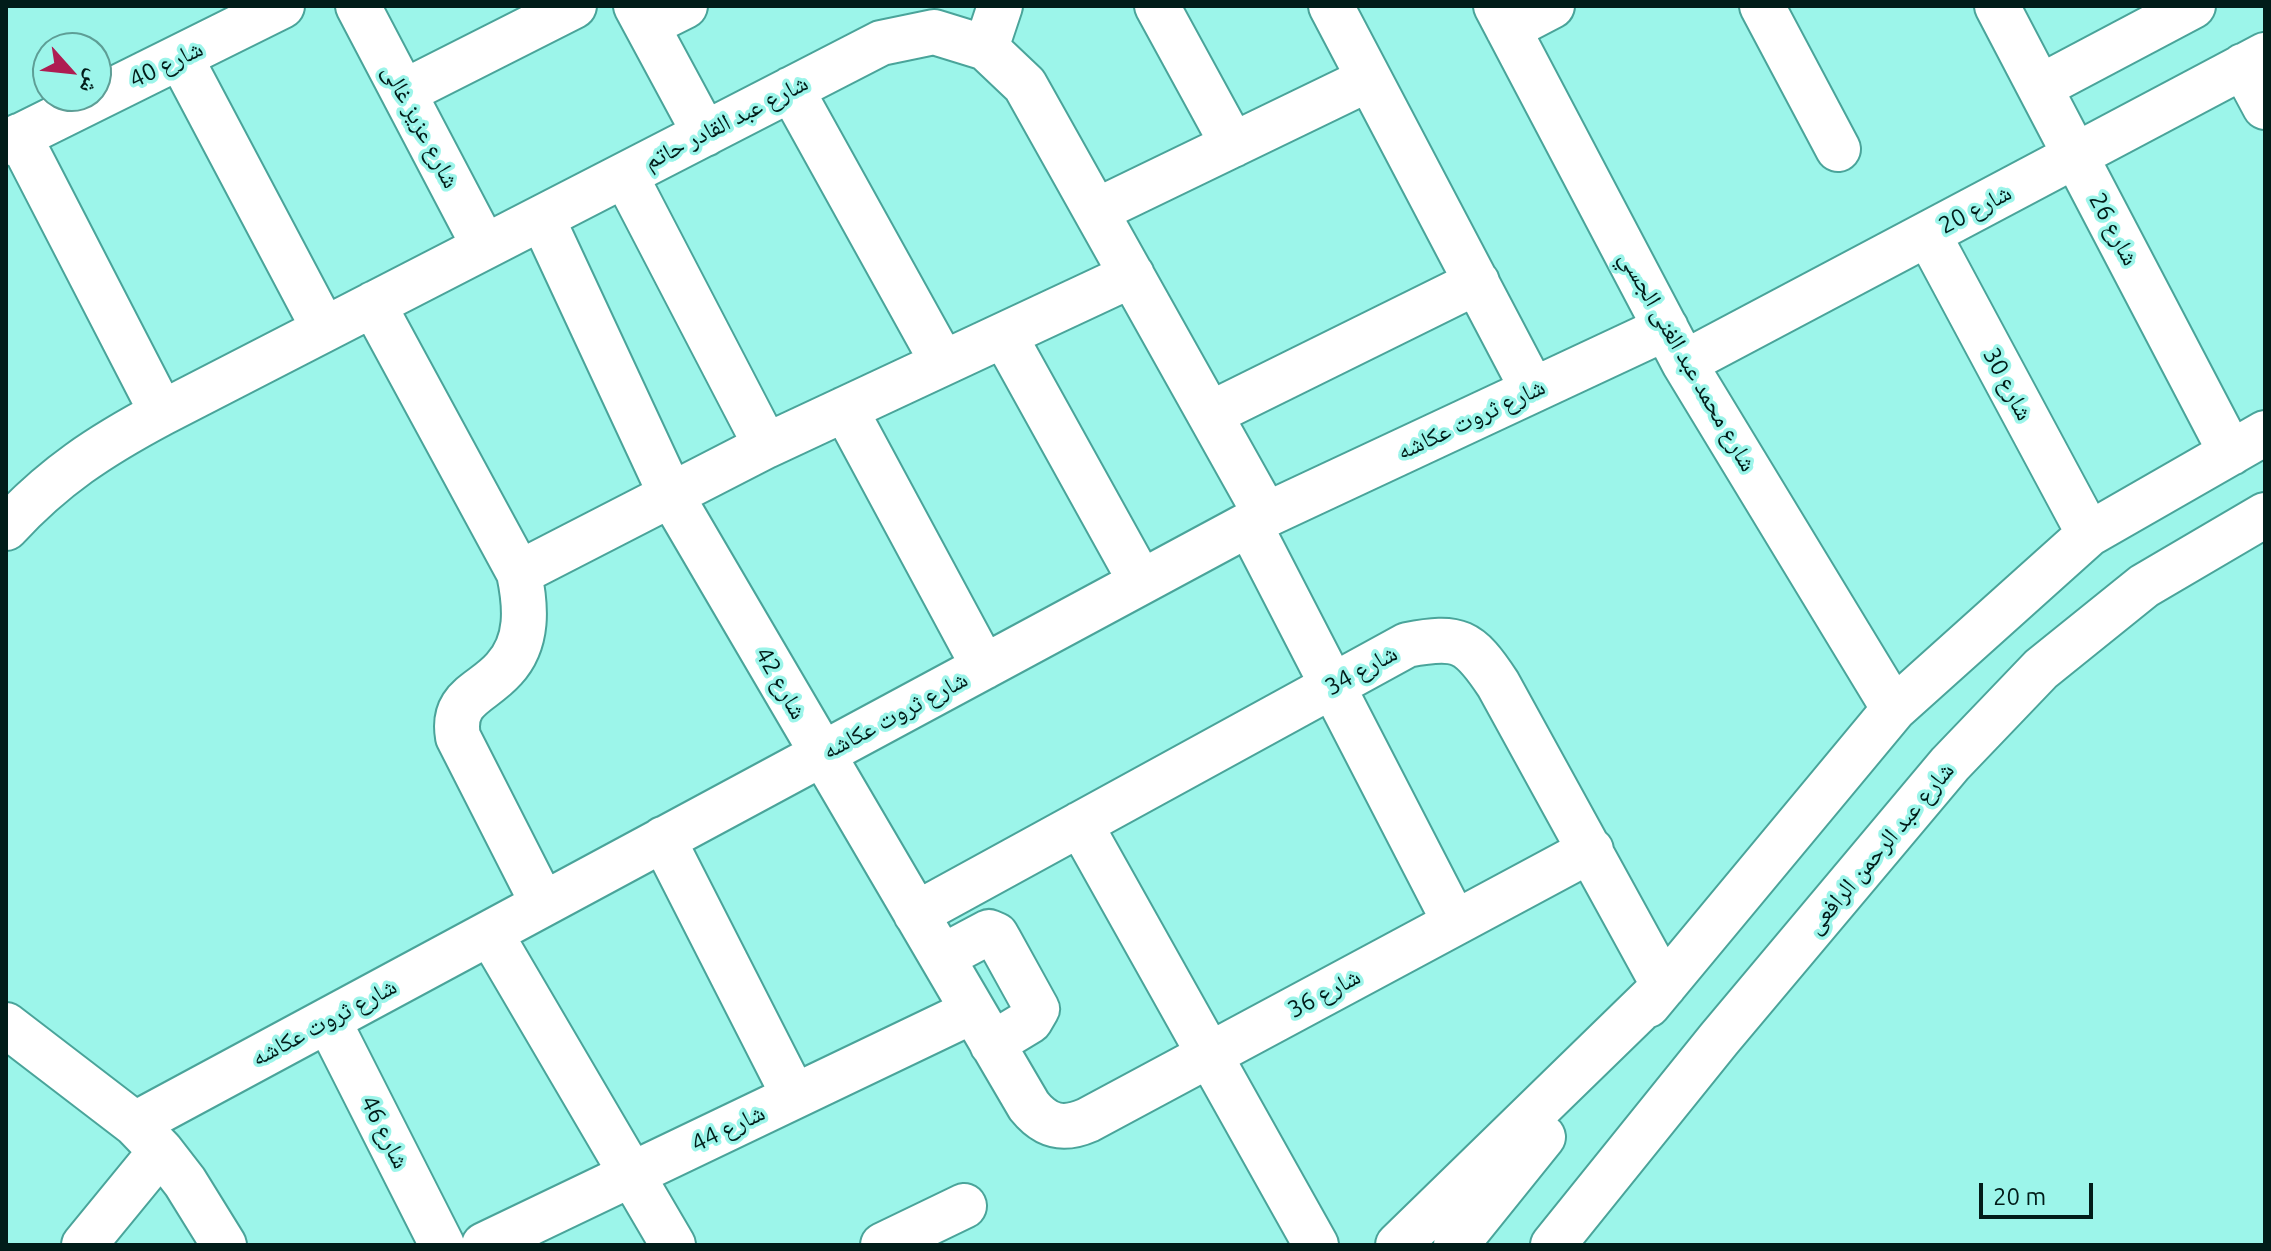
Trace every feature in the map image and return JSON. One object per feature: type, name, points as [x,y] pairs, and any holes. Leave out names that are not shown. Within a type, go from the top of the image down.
[{"type":"street","name":"شارع 40","points":[[12,140],[282,6]]},
{"type":"street","name":"شارع عزيز غالى","points":[[358,6],[484,246]]},
{"type":"street","points":[[404,92],[574,6]]},
{"type":"street","points":[[685,6],[642,16],[705,134]]},
{"type":"street","points":[[986,48],[1000,6]]},
{"type":"street","points":[[1331,6],[1533,390]]},
{"type":"street","points":[[1502,18],[1552,6]]},
{"type":"street","points":[[1762,6],[1838,149]]},
{"type":"street","name":"شارع 26","points":[[1997,6],[2076,155],[2248,443]]},
{"type":"street","points":[[2040,87],[2193,6]]},
{"type":"street","points":[[1173,11],[1233,145]]},
{"type":"street","name":"شارع محمد عبد الغنى الجسي","points":[[1502,18],[1675,346],[1894,709]]},
{"type":"street","name":"شارع عبد القادر حاتم","points":[[7,524],[54,481],[106,443],[162,413],[881,43],[934,32],[986,48],[1025,85],[1210,414],[1332,686],[1455,923]]},
{"type":"street","points":[[180,57],[324,329]]},
{"type":"street","points":[[2254,60],[2265,107]]},
{"type":"street","name":"شارع 20","points":[[1675,346],[1928,234],[2254,60]]},
{"type":"street","points":[[1096,211],[1369,79]]},
{"type":"street","points":[[791,89],[943,363]]},
{"type":"street","points":[[12,140],[162,413]]},
{"type":"street","points":[[625,175],[766,446]]},
{"type":"street","name":"شارع 42","points":[[542,218],[671,495],[1029,1106],[1040,1119],[1055,1126]]},
{"type":"street","name":"شارع 30","points":[[1928,234],[2089,534]]},
{"type":"street","points":[[519,573],[766,446],[1132,275]]},
{"type":"street","points":[[1210,414],[1477,282]]},
{"type":"street","points":[[373,304],[519,573],[526,605],[521,638],[505,668],[470,697],[460,708],[455,723],[458,737],[543,904]]},
{"type":"street","points":[[1004,335],[1141,582]]},
{"type":"street","name":"شارع ثروت عكاشه","points":[[148,1137],[328,1020],[1257,520],[1533,390],[1675,346]]},
{"type":"street","points":[[845,409],[984,667]]},
{"type":"street","points":[[1456,1245],[1664,986],[1894,709],[2089,534],[2248,443]]},
{"type":"street","name":"شارع عبد الرحمن الرافعى","points":[[1553,1245],[1719,1039],[1940,776],[2041,669],[2144,586],[2265,515]]},
{"type":"street","name":"شارع 34","points":[[916,914],[1407,645],[1444,638],[1478,653],[1591,850],[1664,986]]},
{"type":"street","points":[[1080,824],[1316,1245]]},
{"type":"street","points":[[663,839],[794,1096]]},
{"type":"street","name":"شارع 36","points":[[1055,1126],[1072,1127],[1088,1120],[1591,850]]},
{"type":"street","name":"شارع 44","points":[[484,1245],[794,1096],[982,1027],[1030,1021],[1037,1009],[996,935],[989,932],[942,957]]},
{"type":"street","points":[[490,933],[673,1245]]},
{"type":"street","points":[[1398,1245],[1664,986]]},
{"type":"street","name":"شارع 46","points":[[328,1020],[442,1245]]},
{"type":"street","points":[[6,1025],[148,1137],[206,1214],[224,1245]]},
{"type":"street","points":[[84,1245],[148,1137]]},
{"type":"street","points":[[883,1245],[964,1206]]}]
